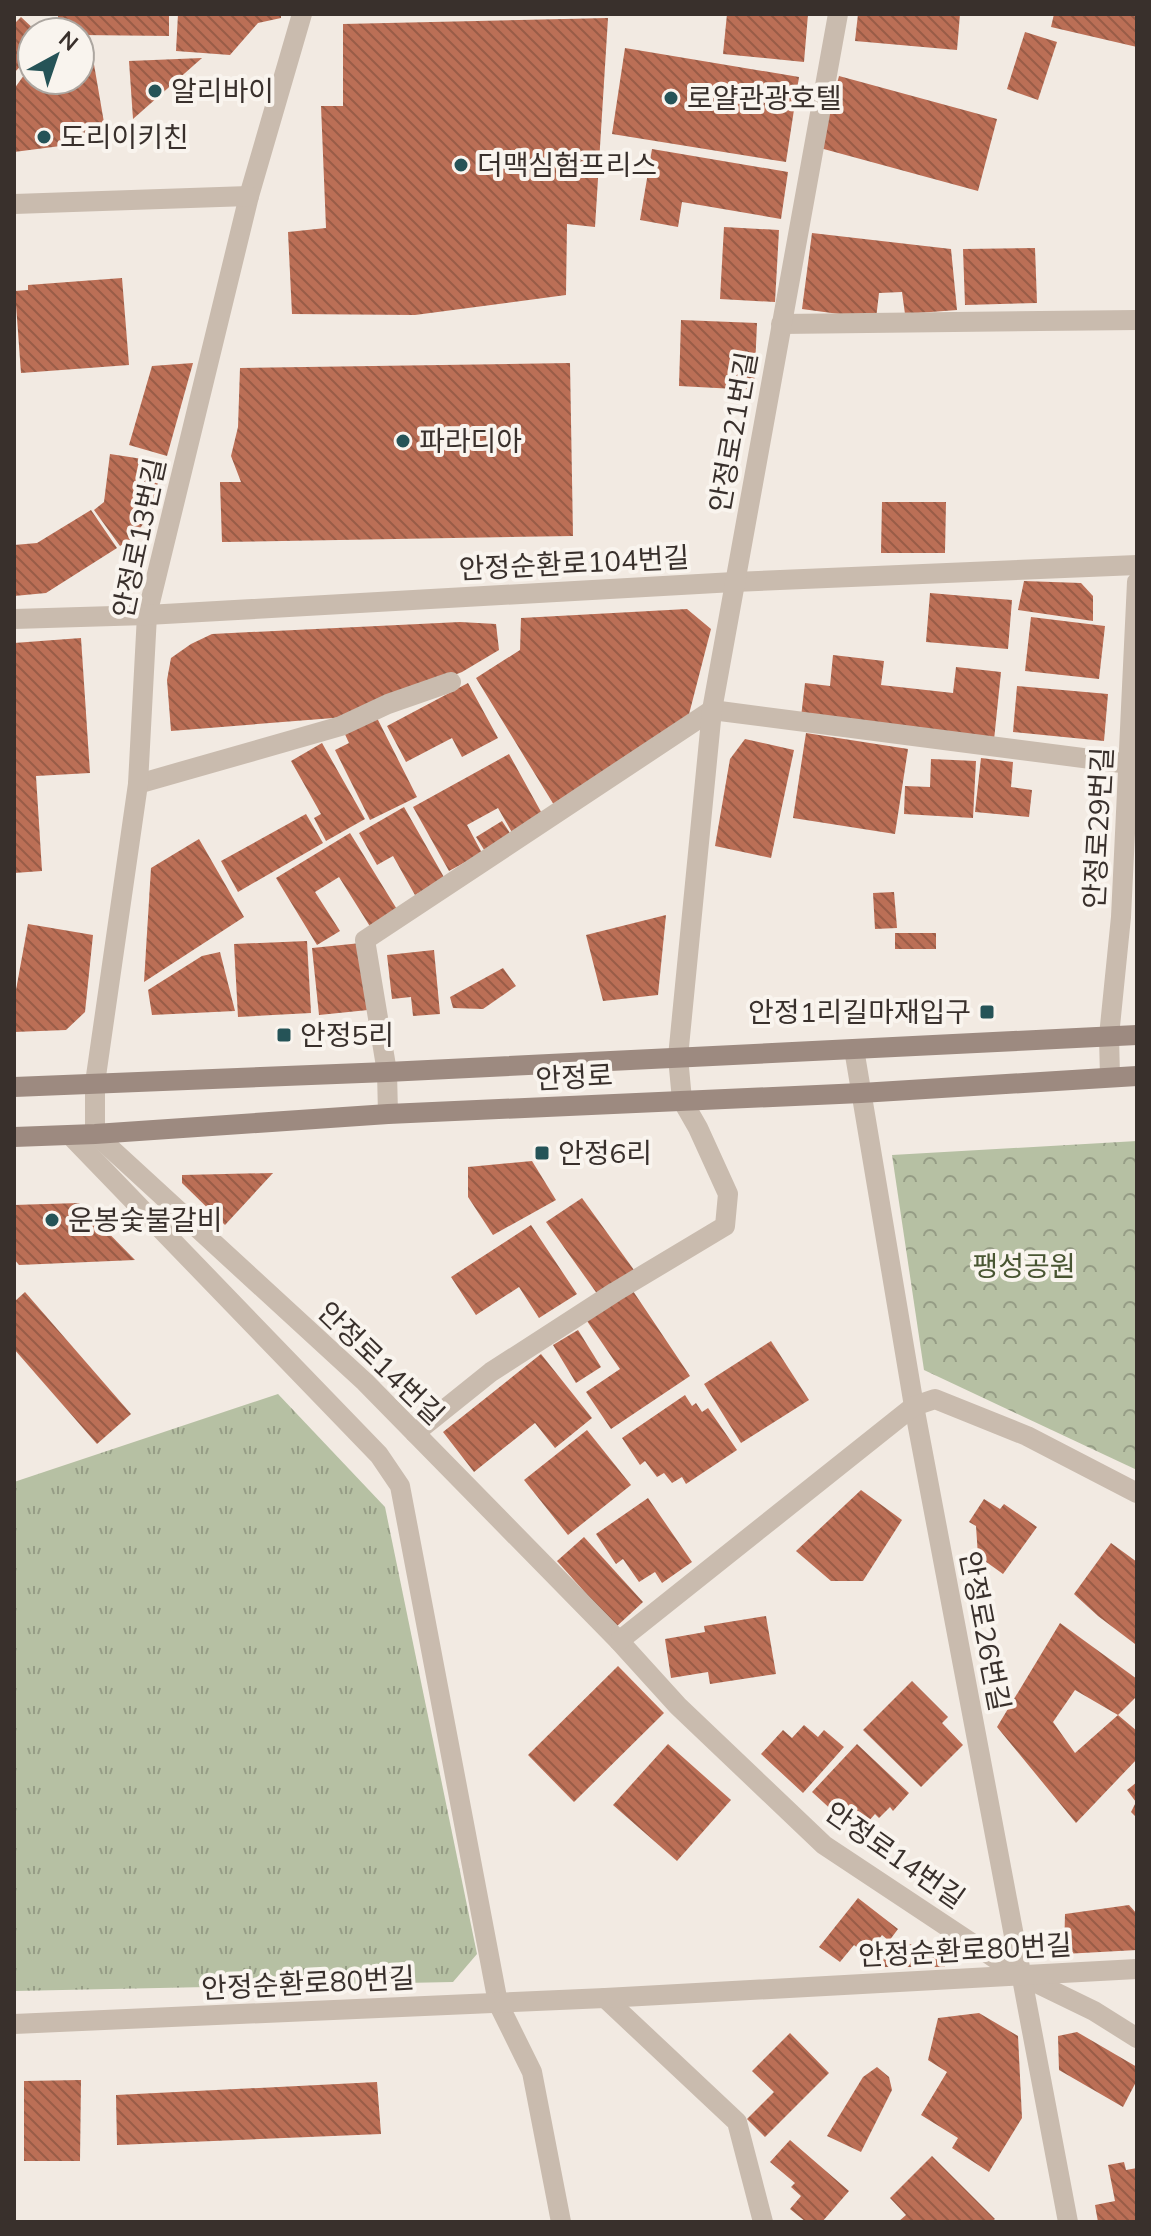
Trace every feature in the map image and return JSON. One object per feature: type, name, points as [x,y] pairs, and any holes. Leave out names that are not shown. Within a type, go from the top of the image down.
[{"type":"main road","name":"안정로","points":[[14,1087],[1137,1035]]},
{"type":"main road","name":"안정로","points":[[14,1137],[388,1114],[861,1093],[1137,1076]]},
{"type":"street","name":"안정로13번길","points":[[95,1134],[95,1083],[138,784],[147,615],[249,196],[302,14]]},
{"type":"street","name":"안정로21번길","points":[[682,1100],[678,1057],[712,710],[838,14]]},
{"type":"street","points":[[14,204],[249,196]]},
{"type":"street","points":[[781,324],[1137,320]]},
{"type":"street","name":"안정순환로104번길","points":[[14,619],[1137,565]]},
{"type":"street","name":"안정로29번길","points":[[1110,1077],[1109,1036],[1133,764],[1137,582]]},
{"type":"street","points":[[138,784],[341,726],[388,704],[451,682]]},
{"type":"street","points":[[388,1114],[387,1072],[365,940],[712,710],[1133,764]]},
{"type":"street","name":"안정로26번길","points":[[854,1049],[914,1406],[1068,2222]]},
{"type":"street","points":[[415,1433],[491,1372],[725,1226],[728,1194],[682,1100]]},
{"type":"street","name":"안정로14번길","points":[[95,1134],[365,1382],[619,1641],[678,1706],[824,1845],[1020,1975],[1094,2011],[1137,2038]]},
{"type":"street","points":[[70,1135],[379,1455],[400,1486],[498,2003],[532,2072],[561,2222]]},
{"type":"street","points":[[619,1641],[914,1406],[935,1399],[1027,1436],[1137,1493]]},
{"type":"street","name":"안정순환로80번길","points":[[14,2024],[605,1998],[1137,1969]]},
{"type":"street","points":[[605,1998],[737,2122],[763,2222]]},
{"type":"green space","name":"팽성공원","points":[[1137,1141],[1137,1470],[924,1370],[892,1155]]},
{"type":"green space","points":[[278,1394],[385,1507],[477,1954],[453,1982],[14,1991],[14,1482]]},
{"type":"building","points":[[169,14],[169,36],[96,35],[96,16],[58,16]]},
{"type":"building","points":[[178,14],[281,14],[281,18],[258,23],[230,55],[176,51]]},
{"type":"building","points":[[727,14],[808,14],[804,62],[723,54]]},
{"type":"building","points":[[858,14],[960,14],[957,50],[855,41]]},
{"type":"building","points":[[1054,14],[1137,14],[1137,47],[1051,27]]},
{"type":"building","name":"더맥심험프리스","points":[[608,18],[595,227],[567,224],[566,295],[415,315],[292,314],[288,232],[326,228],[321,106],[343,106],[343,24]]},
{"type":"building","points":[[16,22],[14,73],[14,24]]},
{"type":"building","points":[[1025,32],[1057,42],[1038,100],[1007,89]]},
{"type":"building","points":[[625,48],[799,77],[786,162],[612,134]]},
{"type":"building","points":[[202,58],[133,119],[129,61]]},
{"type":"building","points":[[96,76],[107,140],[14,152],[16,86],[16,96],[96,96]]},
{"type":"building","points":[[839,76],[997,119],[978,191],[820,148]]},
{"type":"building","points":[[652,149],[788,172],[781,219],[682,202],[678,227],[640,220]]},
{"type":"building","points":[[724,227],[779,230],[775,302],[720,299]]},
{"type":"building","points":[[812,233],[951,249],[957,310],[905,314],[902,292],[879,293],[876,319],[802,309]]},
{"type":"building","points":[[1035,248],[1037,303],[965,305],[963,249]]},
{"type":"building","points":[[122,278],[129,365],[21,373],[15,291],[28,290],[28,285]]},
{"type":"building","points":[[681,320],[757,323],[754,390],[679,386]]},
{"type":"building","points":[[193,363],[167,456],[129,445],[152,366]]},
{"type":"building","name":"파라디아","points":[[570,363],[573,536],[222,542],[220,482],[241,482],[231,456],[238,427],[240,368]]},
{"type":"building","points":[[110,454],[162,462],[152,512],[132,539],[120,546],[94,510],[104,502]]},
{"type":"building","points":[[882,502],[946,502],[945,553],[881,553]]},
{"type":"building","points":[[91,510],[117,548],[46,593],[14,596],[14,545],[37,543]]},
{"type":"building","points":[[1024,581],[1081,583],[1093,596],[1093,621],[1018,610]]},
{"type":"building","points":[[930,593],[1012,600],[1008,649],[926,642]]},
{"type":"building","points":[[687,609],[711,629],[687,722],[554,805],[476,678],[520,650],[521,618]]},
{"type":"building","points":[[1031,617],[1105,626],[1099,679],[1025,671]]},
{"type":"building","points":[[460,622],[496,624],[499,650],[462,672],[346,717],[171,731],[167,680],[171,658],[212,634]]},
{"type":"building","points":[[81,638],[90,773],[36,776],[42,871],[14,873],[14,643]]},
{"type":"building","points":[[833,655],[884,661],[881,685],[953,693],[956,667],[1001,672],[994,740],[801,717],[805,683],[830,686]]},
{"type":"building","points":[[468,683],[498,738],[462,757],[452,738],[406,762],[387,726]]},
{"type":"building","points":[[1017,686],[1108,694],[1104,741],[1013,732]]},
{"type":"building","points":[[375,714],[417,797],[370,820],[335,750],[349,743],[343,730]]},
{"type":"building","points":[[806,733],[908,749],[895,834],[793,818]]},
{"type":"building","points":[[745,739],[794,750],[771,858],[715,846],[730,759]]},
{"type":"building","points":[[322,743],[365,819],[326,841],[314,818],[321,814],[291,761]]},
{"type":"building","points":[[509,754],[545,819],[514,836],[498,808],[467,825],[482,853],[449,871],[413,807]]},
{"type":"building","points":[[981,758],[1013,762],[1011,787],[1032,790],[1029,817],[975,812]]},
{"type":"building","points":[[931,759],[976,761],[973,818],[904,814],[905,786],[930,787]]},
{"type":"building","points":[[404,807],[445,879],[415,895],[393,856],[377,865],[359,833]]},
{"type":"building","points":[[306,814],[323,843],[238,892],[221,861]]},
{"type":"building","points":[[502,821],[514,839],[488,856],[476,837]]},
{"type":"building","points":[[350,833],[398,911],[371,928],[339,877],[315,892],[340,931],[317,945],[276,878]]},
{"type":"building","points":[[199,839],[244,917],[144,982],[151,868]]},
{"type":"building","points":[[894,892],[897,928],[875,929],[873,893]]},
{"type":"building","points":[[666,915],[658,995],[603,1001],[586,935]]},
{"type":"building","points":[[28,924],[93,935],[85,1012],[66,1030],[14,1032],[14,1001]]},
{"type":"building","points":[[895,933],[936,933],[936,949],[895,949]]},
{"type":"building","points":[[307,941],[311,1013],[238,1017],[234,944]]},
{"type":"building","points":[[361,943],[368,1010],[319,1015],[312,948]]},
{"type":"building","points":[[434,950],[440,1014],[413,1016],[411,997],[392,999],[387,955]]},
{"type":"building","points":[[220,952],[235,1011],[152,1015],[148,990],[202,956]]},
{"type":"building","points":[[503,968],[516,986],[483,1009],[453,1008],[450,997]]},
{"type":"building","points":[[532,1161],[556,1200],[493,1235],[468,1197],[468,1167]]},
{"type":"building","points":[[273,1173],[225,1225],[182,1183],[182,1175]]},
{"type":"building","points":[[582,1198],[634,1270],[598,1295],[546,1222]]},
{"type":"building","points":[[79,1203],[135,1260],[19,1265],[14,1259],[14,1205]]},
{"type":"building","points":[[531,1225],[577,1294],[539,1318],[519,1287],[476,1315],[451,1277]]},
{"type":"building","points":[[633,1291],[690,1376],[611,1429],[586,1392],[620,1369],[587,1321]]},
{"type":"building","points":[[25,1292],[131,1414],[97,1444],[14,1349],[14,1302]]},
{"type":"building","points":[[578,1330],[601,1367],[576,1383],[553,1345]]},
{"type":"building","points":[[771,1341],[809,1400],[741,1443],[704,1384]]},
{"type":"building","points":[[541,1354],[592,1418],[555,1448],[535,1423],[474,1472],[443,1432]]},
{"type":"building","points":[[685,1395],[692,1406],[696,1403],[702,1412],[708,1408],[737,1450],[686,1484],[682,1477],[672,1483],[664,1473],[657,1477],[645,1461],[640,1465],[622,1438]]},
{"type":"building","points":[[587,1430],[631,1485],[568,1535],[524,1480]]},
{"type":"building","points":[[861,1490],[902,1520],[863,1581],[831,1581],[796,1551]]},
{"type":"building","points":[[648,1498],[692,1562],[662,1583],[655,1572],[639,1582],[623,1559],[616,1564],[596,1534]]},
{"type":"building","points":[[984,1499],[1000,1509],[1004,1504],[1037,1527],[1003,1574],[978,1556],[976,1526],[969,1522]]},
{"type":"building","points":[[584,1537],[643,1602],[616,1627],[557,1561]]},
{"type":"building","points":[[1111,1543],[1137,1562],[1135,1644],[1074,1594]]},
{"type":"building","points":[[766,1616],[776,1674],[710,1684],[708,1672],[671,1678],[665,1639],[705,1632],[704,1626]]},
{"type":"building","points":[[1060,1623],[1137,1679],[1137,1696],[1118,1715],[1137,1731],[1137,1759],[1076,1823],[997,1727]],"holes":[[[1075,1690],[1118,1715],[1075,1753],[1053,1722]]]},
{"type":"building","points":[[618,1666],[664,1713],[574,1802],[528,1755]]},
{"type":"building","points":[[912,1681],[948,1717],[942,1723],[963,1745],[921,1787],[863,1730]]},
{"type":"building","points":[[804,1725],[818,1737],[824,1730],[844,1747],[803,1793],[761,1754],[783,1730],[792,1738]]},
{"type":"building","points":[[668,1744],[731,1800],[677,1861],[613,1805]]},
{"type":"building","points":[[857,1744],[909,1793],[893,1811],[890,1807],[879,1818],[875,1814],[867,1823],[845,1803],[835,1813],[812,1792]]},
{"type":"building","points":[[1137,1782],[1137,1818],[1131,1812],[1136,1802],[1127,1790]]},
{"type":"building","points":[[858,1898],[898,1929],[889,1941],[882,1935],[867,1955],[854,1945],[840,1962],[819,1947]]},
{"type":"building","points":[[1129,1905],[1137,1914],[1137,1950],[1064,1954],[1065,1914]]},
{"type":"building","points":[[900,1940],[944,1958],[945,1967],[876,1967]]},
{"type":"building","points":[[979,2013],[1018,2036],[1022,2118],[989,2172],[952,2148],[958,2138],[921,2115],[947,2072],[928,2060],[938,2018]]},
{"type":"building","points":[[1077,2032],[1137,2067],[1137,2080],[1123,2107],[1059,2070],[1058,2036]]},
{"type":"building","points":[[790,2033],[829,2073],[765,2137],[747,2119],[774,2092],[752,2071]]},
{"type":"building","points":[[877,2067],[889,2077],[892,2090],[861,2152],[827,2136],[863,2077]]},
{"type":"building","points":[[81,2080],[80,2161],[24,2161],[24,2081]]},
{"type":"building","points":[[377,2082],[381,2134],[117,2145],[116,2095]]},
{"type":"building","points":[[790,2140],[849,2191],[822,2222],[806,2222],[790,2209],[801,2196],[791,2187],[795,2183],[770,2162]]},
{"type":"building","points":[[932,2156],[995,2219],[991,2222],[898,2222],[906,2215],[890,2198]]},
{"type":"building","points":[[1124,2162],[1126,2170],[1137,2168],[1137,2222],[1098,2222],[1095,2205],[1115,2201],[1108,2165]]},
{"type":"place","name":"알리바이","points":[[155,91]]},
{"type":"place","name":"로얄관광호텔","points":[[671,98]]},
{"type":"place","name":"도리이키친","points":[[44,137]]},
{"type":"place","name":"더맥심험프리스","points":[[461,165]]},
{"type":"place","name":"파라디아","points":[[403,441]]},
{"type":"place","name":"안정1리길마재입구","points":[[987,1012]]},
{"type":"place","name":"안정5리","points":[[284,1035]]},
{"type":"place","name":"안정6리","points":[[542,1153]]},
{"type":"place","name":"운봉숯불갈비","points":[[52,1220]]}]
